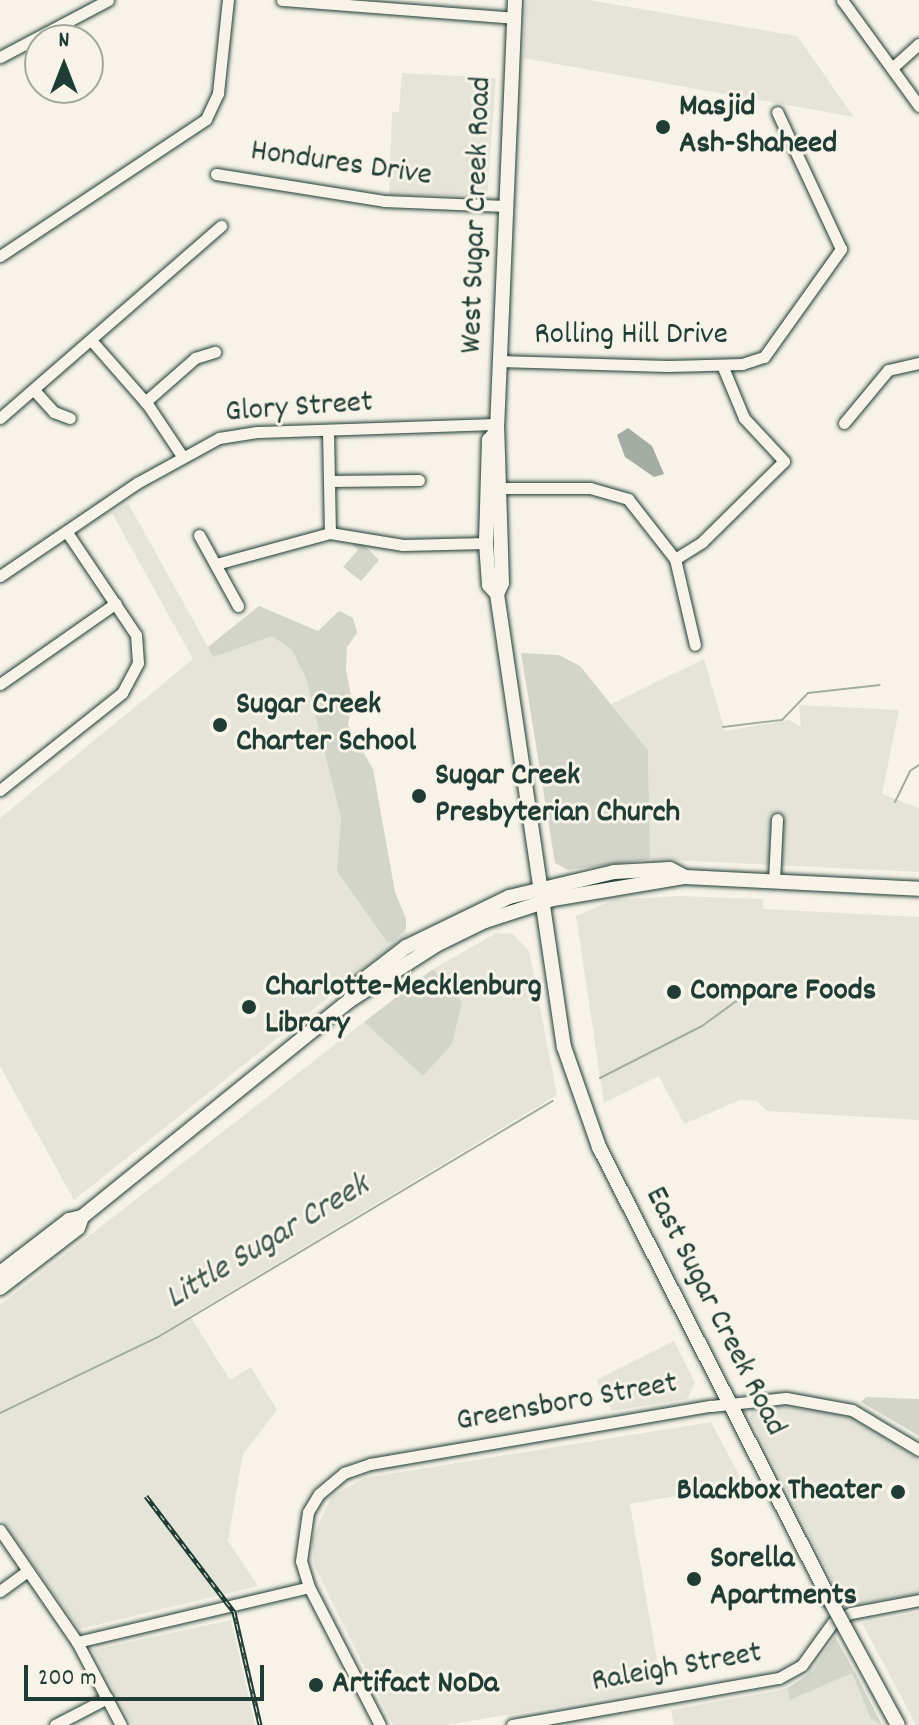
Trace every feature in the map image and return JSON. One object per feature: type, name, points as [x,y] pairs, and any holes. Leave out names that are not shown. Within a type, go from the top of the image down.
[{"type":"main road","name":"West Sugar Creek Road","points":[[515,0],[496,428],[501,441],[502,583],[497,594],[538,896]]},
{"type":"main road","name":"West Sugar Creek Road","points":[[496,428],[489,440],[486,543],[489,585],[497,594]]},
{"type":"main road","points":[[0,1273],[69,1220],[82,1217],[350,1000],[354,987],[424,936],[488,905],[685,877],[919,889]]},
{"type":"main road","name":"East Sugar Creek Road","points":[[538,896],[564,1047],[584,1115],[728,1403],[898,1725]]},
{"type":"main road","points":[[0,1288],[78,1228],[82,1217]]},
{"type":"street","points":[[0,57],[108,0]]},
{"type":"street","points":[[0,256],[206,119],[218,93],[228,0]]},
{"type":"street","points":[[282,0],[514,18]]},
{"type":"street","points":[[842,0],[919,106]]},
{"type":"street","points":[[892,68],[919,44]]},
{"type":"street","name":"Rolling Hill Drive","points":[[499,361],[722,365],[764,357],[841,249],[777,112]]},
{"type":"street","name":"Hondures Drive","points":[[216,174],[384,201],[506,206]]},
{"type":"street","points":[[0,418],[221,226]]},
{"type":"street","points":[[91,340],[145,402],[182,456]]},
{"type":"street","points":[[145,402],[195,358],[215,352]]},
{"type":"street","points":[[844,423],[888,370],[919,363]]},
{"type":"street","points":[[675,559],[702,542],[784,461],[744,418],[722,365]]},
{"type":"street","points":[[34,390],[54,412],[70,418]]},
{"type":"street","name":"Glory Street","points":[[0,576],[182,456],[235,434],[496,428]]},
{"type":"street","points":[[328,430],[330,533]]},
{"type":"street","points":[[329,481],[419,480]]},
{"type":"street","points":[[500,488],[616,492],[643,516],[675,559],[695,645]]},
{"type":"street","points":[[0,790],[122,693],[133,677],[140,650],[116,603],[66,531]]},
{"type":"street","points":[[216,564],[330,533],[394,544],[486,543]]},
{"type":"street","points":[[199,535],[238,606]]},
{"type":"street","points":[[0,684],[116,603]]},
{"type":"street","points":[[774,881],[777,819]]},
{"type":"street","name":"Greensboro Street","points":[[309,1587],[300,1546],[305,1519],[319,1494],[344,1473],[728,1403],[786,1398],[830,1404],[867,1417],[919,1450]]},
{"type":"street","points":[[0,1530],[77,1642],[121,1725]]},
{"type":"street","points":[[0,1591],[28,1571]]},
{"type":"street","points":[[77,1642],[309,1587],[380,1725]]},
{"type":"street","name":"Raleigh Street","points":[[512,1725],[779,1678],[802,1665],[833,1622],[851,1613],[919,1600]]},
{"type":"street","points":[[55,1725],[107,1698]]},
{"type":"shaded area","points":[[526,0],[589,0],[797,36],[854,117],[523,58]]},
{"type":"shaded area","points":[[402,73],[496,78],[487,195],[389,195],[392,112],[399,112]]},
{"type":"shaded area","points":[[628,428],[652,446],[664,474],[654,477],[625,457],[617,435]]},
{"type":"shaded area","points":[[128,503],[208,647],[259,606],[300,635],[350,791],[343,853],[408,934],[74,1200],[0,1066],[0,818],[193,659],[112,513]]},
{"type":"shaded area","points":[[352,543],[365,546],[379,560],[361,581],[343,567],[358,550]]},
{"type":"shaded area","points":[[259,606],[318,631],[339,611],[353,618],[357,633],[347,647],[346,670],[352,700],[348,725],[373,769],[395,892],[406,919],[406,929],[394,941],[387,942],[337,871],[341,818],[306,678],[292,650],[272,636],[213,657],[208,647]]},
{"type":"shaded area","points":[[521,653],[559,655],[580,666],[648,750],[650,859],[568,870],[555,863]]},
{"type":"shaded area","points":[[704,659],[725,731],[789,720],[801,727],[799,705],[899,710],[882,794],[919,808],[919,872],[650,859],[648,750],[611,704]]},
{"type":"shaded area","points":[[679,896],[763,899],[763,909],[919,917],[919,1120],[767,1111],[757,1101],[740,1100],[684,1124],[659,1076],[604,1103],[576,916],[613,900]]},
{"type":"shaded area","points":[[496,933],[513,934],[529,951],[557,1095],[190,1316],[230,1380],[251,1367],[277,1410],[243,1454],[228,1541],[258,1586],[79,1629],[0,1518],[0,1305],[364,1022],[424,1076],[462,1002],[433,969]]},
{"type":"shaded area","points":[[433,969],[462,1002],[452,1044],[423,1076],[364,1022]]},
{"type":"shaded area","points":[[674,1341],[695,1383],[687,1399],[612,1411],[596,1380]]},
{"type":"shaded area","points":[[866,1397],[919,1399],[919,1436],[861,1402]]},
{"type":"shaded area","points":[[786,1405],[852,1417],[919,1459],[919,1594],[846,1607],[750,1418],[752,1407]]},
{"type":"shaded area","points":[[711,1422],[744,1484],[630,1504],[662,1689],[446,1725],[393,1725],[314,1565],[312,1539],[331,1497],[364,1478]]},
{"type":"shaded area","points":[[919,1612],[919,1725],[916,1725],[862,1623]]},
{"type":"shaded area","points":[[231,1620],[255,1725],[132,1725],[93,1650]]},
{"type":"shaded area","points":[[835,1637],[882,1725],[674,1725],[671,1710],[781,1690],[802,1681]]},
{"type":"shaded area","points":[[835,1637],[882,1725],[871,1719],[852,1673],[790,1700],[788,1688],[813,1671]]},
{"type":"waterway","points":[[723,727],[782,720],[808,693],[880,685]]},
{"type":"waterway","name":"Little Sugar Creek","points":[[895,802],[910,771],[919,765]]},
{"type":"waterway","name":"Little Sugar Creek","points":[[600,1078],[702,1026],[753,989]]},
{"type":"waterway","name":"Little Sugar Creek","points":[[0,1413],[158,1337],[553,1101]]},
{"type":"railway","points":[[146,1496],[234,1612],[260,1725]]},
{"type":"place","name":"Masjid Ash-Shaheed","points":[[663,127]]},
{"type":"place","name":"Sugar Creek Charter School","points":[[220,725]]},
{"type":"place","name":"Sugar Creek Presbyterian Church","points":[[419,796]]},
{"type":"place","name":"Compare Foods","points":[[674,992]]},
{"type":"place","name":"Charlotte-Mecklenburg Library","points":[[249,1007]]},
{"type":"place","name":"Blackbox Theater","points":[[898,1492]]},
{"type":"place","name":"Sorella Apartments","points":[[694,1579]]},
{"type":"place","name":"Artifact NoDa","points":[[316,1685]]}]
